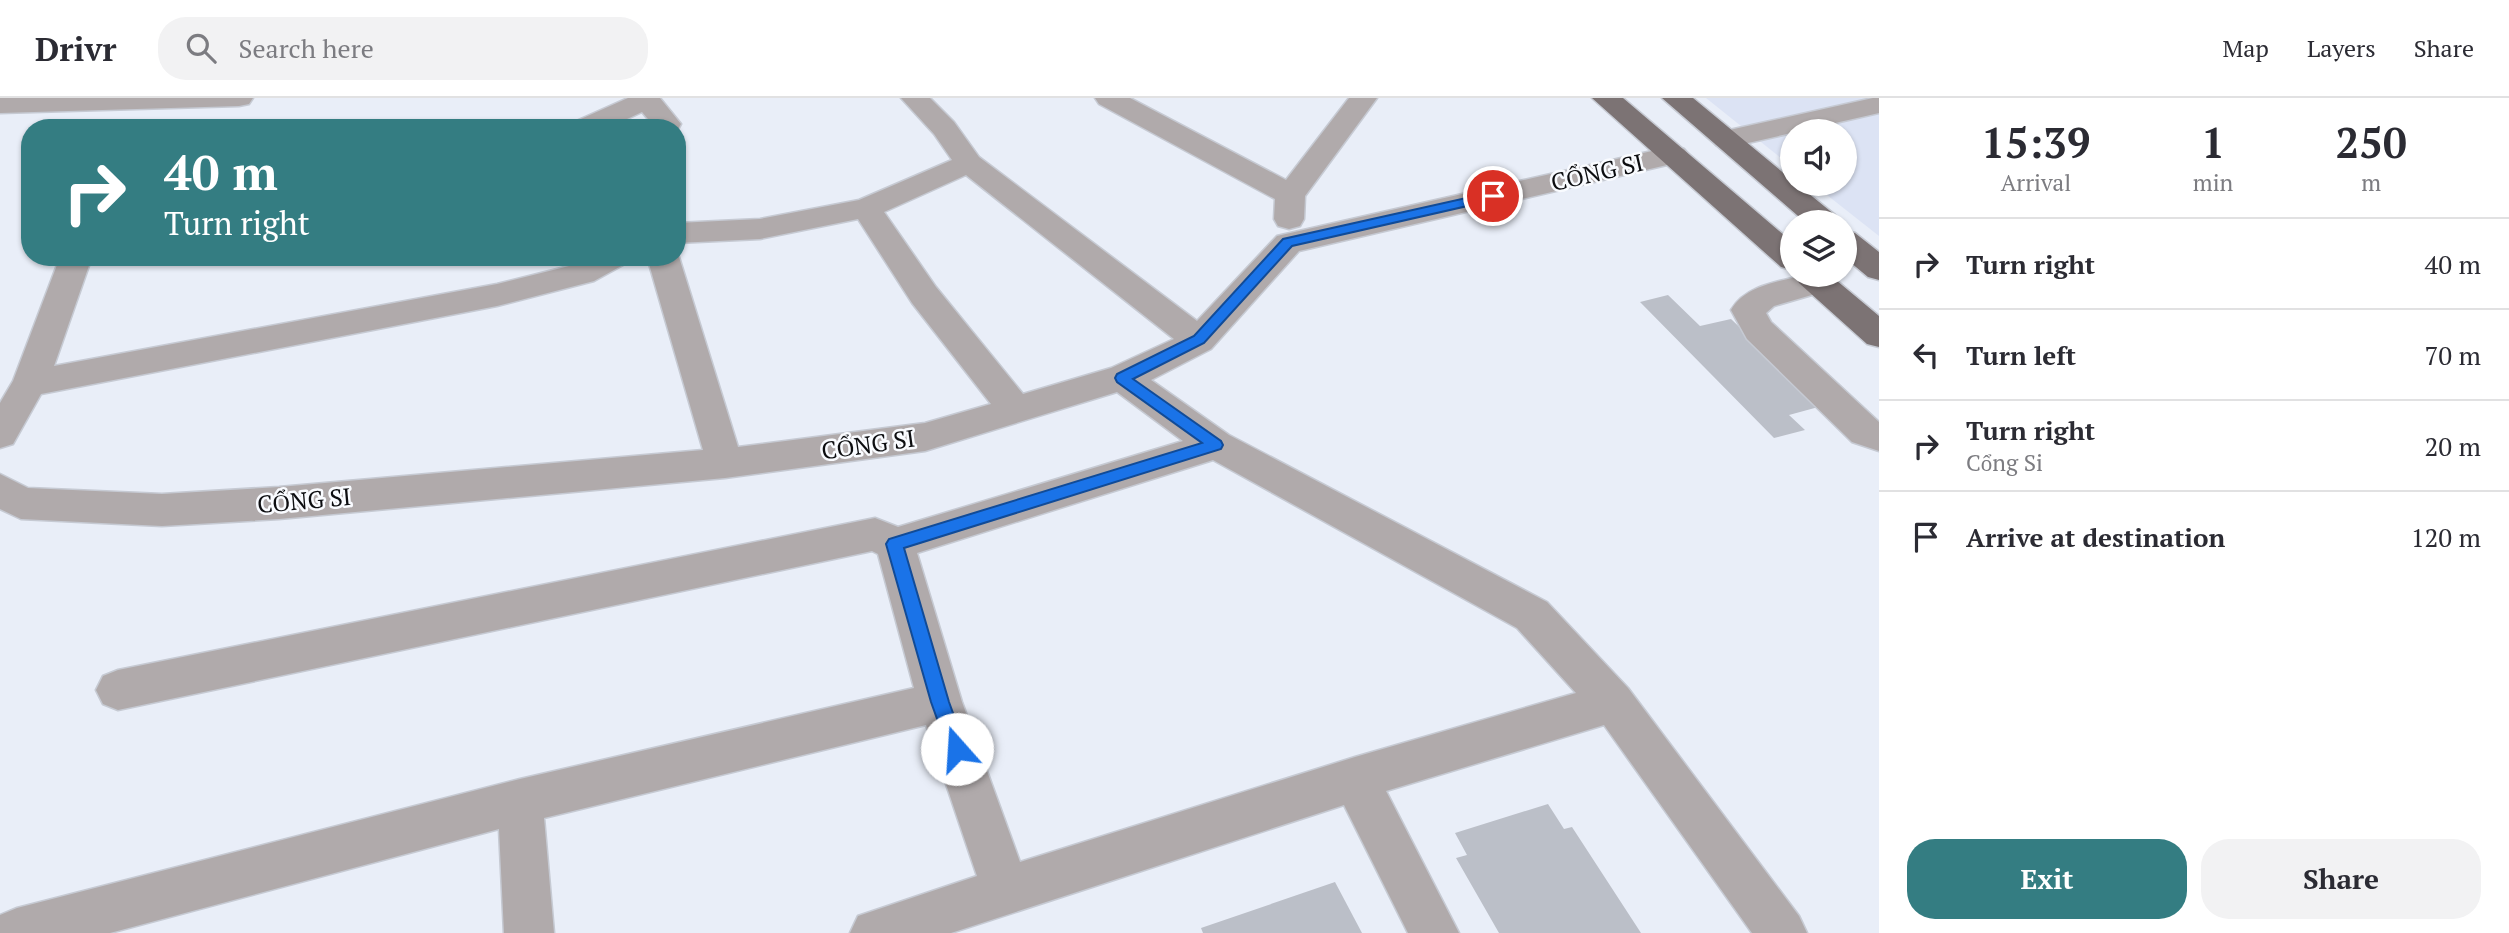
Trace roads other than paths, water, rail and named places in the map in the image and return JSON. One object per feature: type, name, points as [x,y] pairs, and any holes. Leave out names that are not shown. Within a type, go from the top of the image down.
[{"type":"main road","points":[[1606,98],[1780,248]]},
{"type":"main road","points":[[1676,98],[1810,210]]},
{"type":"main road","points":[[1857,251],[1879,269]]},
{"type":"main road","points":[[1824,287],[1879,335]]},
{"type":"street","points":[[0,105],[239,98]]},
{"type":"street","points":[[915,98],[944,128],[969,163],[1199,340]]},
{"type":"street","points":[[1108,98],[1290,195]]},
{"type":"street","points":[[1288,243],[1290,195],[1363,98]]},
{"type":"street","points":[[603,119],[646,99],[663,119]]},
{"type":"street","points":[[127,119],[134,100]]},
{"type":"street","points":[[1726,139],[1879,105]]},
{"type":"street","name":"CỔNG SI","points":[[0,489],[21,503],[162,510],[279,503],[725,463],[925,437],[1122,378],[1162,360],[1199,340],[1288,243],[1674,155]]},
{"type":"street","points":[[686,233],[760,229],[866,208],[969,163]]},
{"type":"street","points":[[866,208],[924,295],[1016,411]]},
{"type":"street","points":[[0,434],[30,383],[73,266]]},
{"type":"street","points":[[30,383],[497,295],[583,273],[596,266]]},
{"type":"street","points":[[666,266],[725,463]]},
{"type":"street","points":[[1791,287],[1762,298],[1748,310],[1759,331],[1865,432],[1879,437]]},
{"type":"street","points":[[1122,378],[1216,445],[1532,615],[1613,702],[1782,933]]},
{"type":"street","points":[[118,690],[875,534],[895,544],[1216,445]]},
{"type":"street","points":[[895,544],[940,702],[1006,889]]},
{"type":"street","points":[[18,933],[520,801],[940,702]]},
{"type":"street","points":[[874,933],[1355,779],[1613,702]]},
{"type":"street","points":[[1355,779],[1434,933]]},
{"type":"street","points":[[520,801],[529,933]]}]
